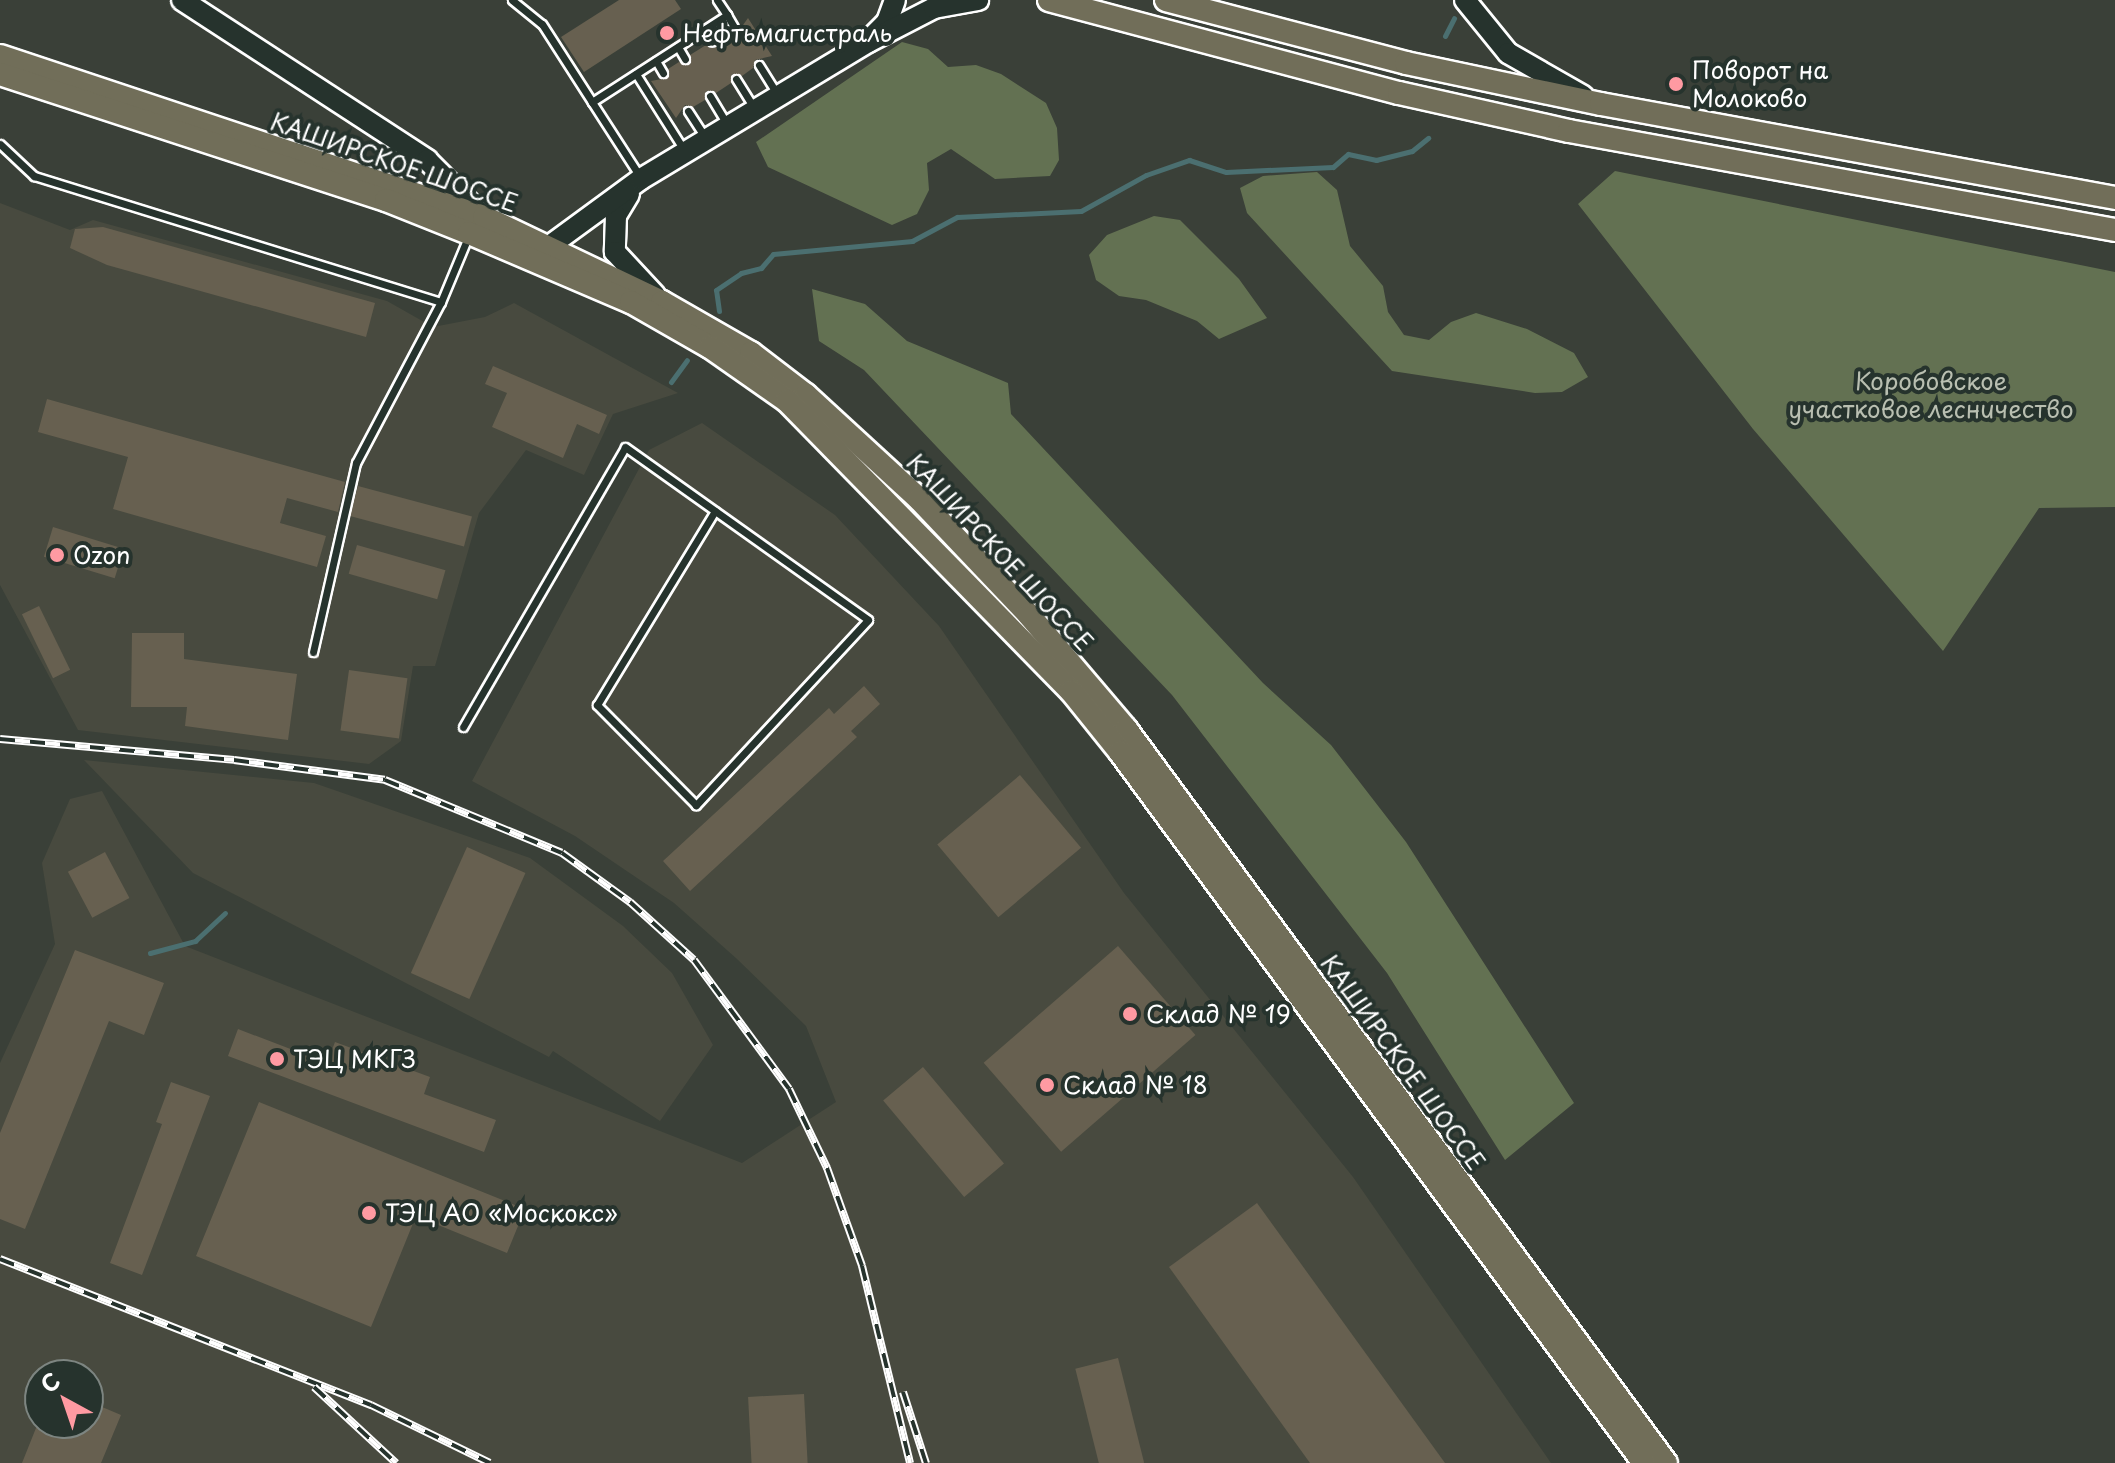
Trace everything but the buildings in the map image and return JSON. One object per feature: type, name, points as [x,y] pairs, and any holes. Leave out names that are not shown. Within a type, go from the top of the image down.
[{"type":"main road","points":[[182,0],[427,160],[477,225]]},
{"type":"main road","points":[[868,42],[887,22],[895,0]]},
{"type":"main road","points":[[548,247],[641,179],[868,42],[934,8],[978,0]]},
{"type":"main road","points":[[1049,0],[1399,93],[1569,131],[2115,230]]},
{"type":"main road","points":[[1166,0],[1406,63],[1601,104],[2115,198]]},
{"type":"main road","points":[[1465,0],[1508,53],[1531,70],[1601,104]]},
{"type":"main road","name":"КАШИРСКОЕ ШОССЕ","points":[[0,56],[477,225],[631,302],[710,347],[787,401],[1071,691],[1644,1463]]},
{"type":"main road","name":"КАШИРСКОЕ ШОССЕ","points":[[0,74],[386,200],[548,247],[662,302],[751,353],[815,403],[919,499],[1029,615],[1126,729],[1666,1463]]},
{"type":"main road","points":[[641,179],[616,216],[615,252],[662,302]]},
{"type":"lane","points":[[512,0],[542,24],[641,179]]},
{"type":"lane","points":[[717,0],[734,27]]},
{"type":"lane","points":[[592,102],[727,15]]},
{"type":"lane","points":[[704,30],[712,42]]},
{"type":"lane","points":[[678,47],[685,59]]},
{"type":"lane","points":[[656,61],[663,73]]},
{"type":"lane","points":[[759,65],[778,96]]},
{"type":"lane","points":[[636,74],[686,152]]},
{"type":"lane","points":[[736,79],[755,110]]},
{"type":"lane","points":[[710,96],[728,126]]},
{"type":"lane","points":[[688,111],[706,139]]},
{"type":"lane","points":[[0,144],[34,176],[441,302]]},
{"type":"lane","points":[[313,652],[356,463],[441,302],[477,225]]},
{"type":"lane","points":[[463,727],[625,447],[715,511],[868,620],[696,805],[597,705],[715,511]]},
{"type":"shaded area","points":[[0,203],[70,230],[93,220],[387,301],[433,327],[485,317],[514,303],[678,393],[613,414],[584,475],[526,450],[479,513],[435,666],[413,666],[401,741],[369,764],[78,730],[0,585]]},
{"type":"shaded area","points":[[702,423],[835,515],[939,626],[1124,893],[1353,1177],[1551,1463],[0,1463],[0,1063],[55,944],[42,863],[70,799],[102,791],[185,946],[742,1163],[836,1102],[806,1026],[674,903],[575,836],[472,781],[649,450]]},
{"type":"shaded area","points":[[84,760],[314,783],[530,858],[623,926],[672,973],[713,1045],[660,1121],[553,1051],[549,1057],[193,873]]},
{"type":"green space","points":[[902,42],[928,49],[948,67],[976,65],[1001,74],[1046,103],[1057,128],[1059,160],[1050,176],[995,179],[951,149],[927,163],[929,190],[917,214],[892,225],[768,167],[756,142]]},
{"type":"green space","name":"Коробовское участковое лесничество","points":[[1615,171],[2115,272],[2115,507],[2039,508],[1943,651],[1753,429],[1578,204]]},
{"type":"green space","points":[[1317,172],[1337,190],[1350,246],[1383,286],[1388,312],[1404,335],[1429,340],[1451,322],[1476,313],[1527,329],[1574,353],[1588,377],[1562,392],[1535,393],[1392,371],[1247,213],[1240,188],[1263,176]]},
{"type":"green space","points":[[1154,216],[1180,220],[1239,279],[1267,318],[1219,339],[1197,321],[1146,300],[1119,296],[1096,280],[1089,255],[1107,235]]},
{"type":"green space","points":[[812,289],[865,304],[907,341],[1008,383],[1011,414],[1263,683],[1331,745],[1406,842],[1574,1103],[1505,1160],[1387,973],[1172,695],[864,370],[819,341]]},
{"type":"waterway","points":[[1445,36],[1454,18]]},
{"type":"waterway","points":[[719,311],[716,290],[741,273],[761,268],[773,254],[912,241],[957,217],[1081,211],[1146,175],[1189,160],[1226,172],[1333,167],[1348,154],[1376,160],[1412,151],[1428,138]]},
{"type":"waterway","points":[[671,382],[687,360]]},
{"type":"waterway","points":[[150,953],[195,941],[225,913]]},
{"type":"railway","points":[[0,739],[234,760],[385,780],[562,853],[630,902],[694,960],[789,1089],[827,1168],[862,1266],[910,1463]]},
{"type":"railway","points":[[0,1259],[371,1405],[490,1463]]},
{"type":"railway","points":[[314,1387],[396,1463]]},
{"type":"railway","points":[[903,1392],[926,1463]]},
{"type":"place","name":"Нефтьмагистраль","points":[[667,33]]},
{"type":"place","name":"Поворот на Молоково","points":[[1676,84]]},
{"type":"place","name":"Ozon","points":[[57,555]]},
{"type":"place","name":"Склад № 19","points":[[1130,1014]]},
{"type":"place","name":"ТЭЦ МКГЗ","points":[[277,1059]]},
{"type":"place","name":"Склад № 18","points":[[1047,1085]]},
{"type":"place","name":"ТЭЦ АО «Москокс»","points":[[369,1213]]}]
